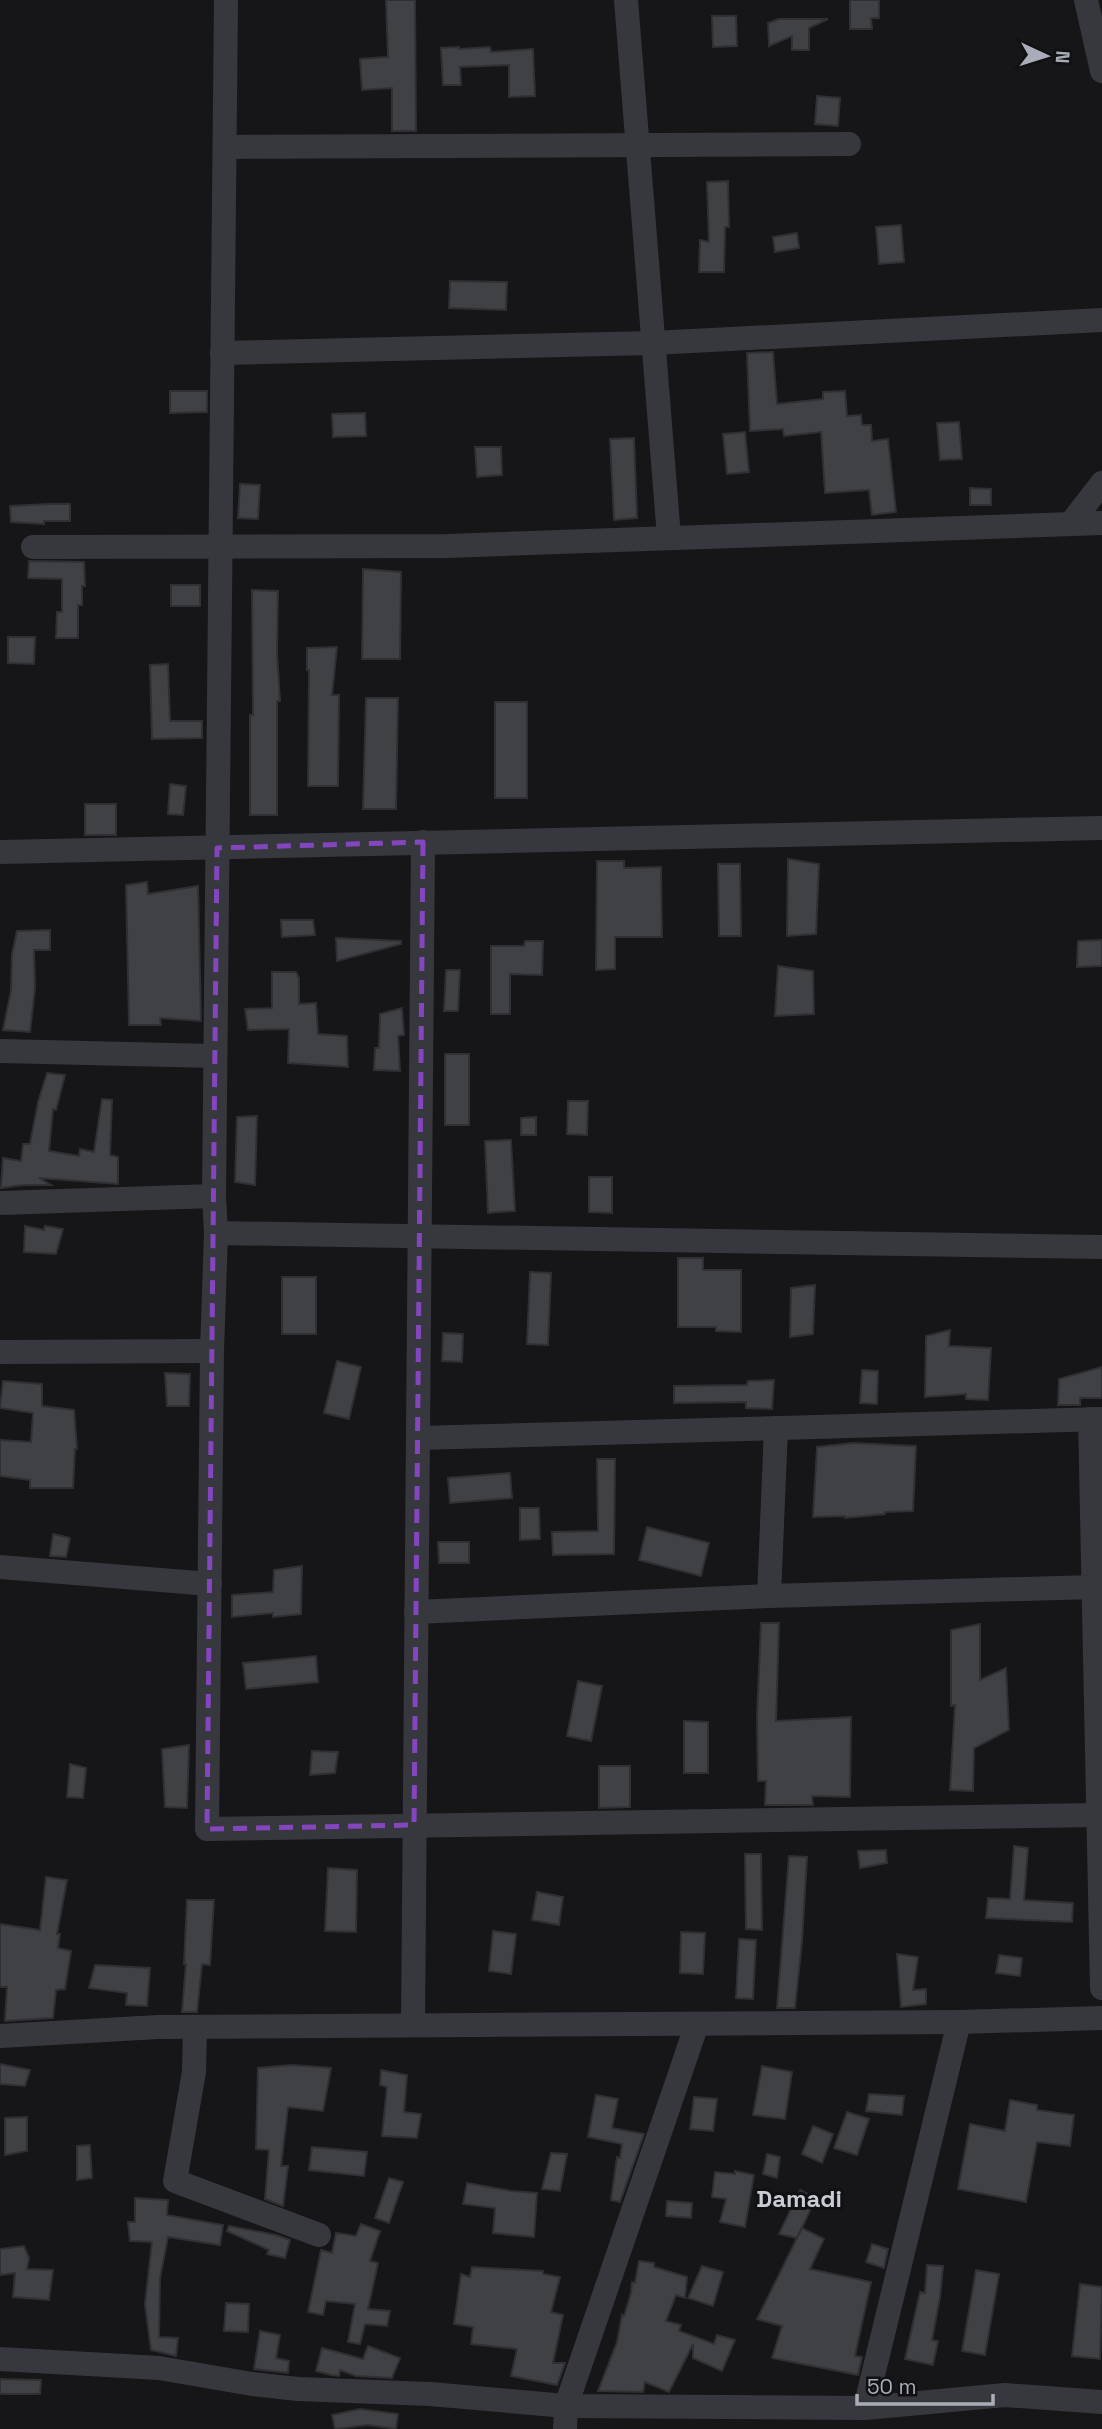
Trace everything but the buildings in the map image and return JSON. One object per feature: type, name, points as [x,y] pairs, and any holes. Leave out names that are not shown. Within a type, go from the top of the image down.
[{"type":"street","points":[[226,0],[215,1056],[216,1233],[212,1351],[207,1829],[1098,1815]]},
{"type":"street","points":[[626,0],[669,537]]},
{"type":"street","points":[[1086,0],[1102,71]]},
{"type":"street","points":[[225,147],[849,144]]},
{"type":"street","points":[[222,353],[653,343],[1102,320]]},
{"type":"street","points":[[1071,523],[1102,483]]},
{"type":"street","points":[[33,547],[447,546],[1102,523]]},
{"type":"street","points":[[0,852],[1102,828]]},
{"type":"street","points":[[412,2025],[423,842]]},
{"type":"street","points":[[0,1051],[215,1056]]},
{"type":"street","points":[[0,1203],[214,1196]]},
{"type":"street","points":[[216,1233],[1102,1247]]},
{"type":"street","points":[[0,1352],[212,1351]]},
{"type":"street","points":[[418,1438],[1096,1419],[1094,1587],[1102,1988]]},
{"type":"street","points":[[769,1596],[776,1428]]},
{"type":"street","points":[[0,1567],[210,1584]]},
{"type":"street","points":[[416,1612],[769,1596],[1094,1587]]},
{"type":"street","points":[[0,2036],[195,2026],[959,2022],[1102,2018]]},
{"type":"street","points":[[865,2408],[959,2022]]},
{"type":"street","points":[[565,2418],[697,2024]]},
{"type":"street","points":[[195,2026],[194,2071],[175,2180],[319,2235]]},
{"type":"street","points":[[0,2359],[159,2368],[252,2385],[298,2389],[430,2394],[565,2418],[865,2408],[1005,2395],[1102,2402]]},
{"type":"highlighted area","points":[[423,842],[414,1825],[207,1829],[217,848]]},
{"type":"district","name":"Damadi","points":[[799,2198]]}]
